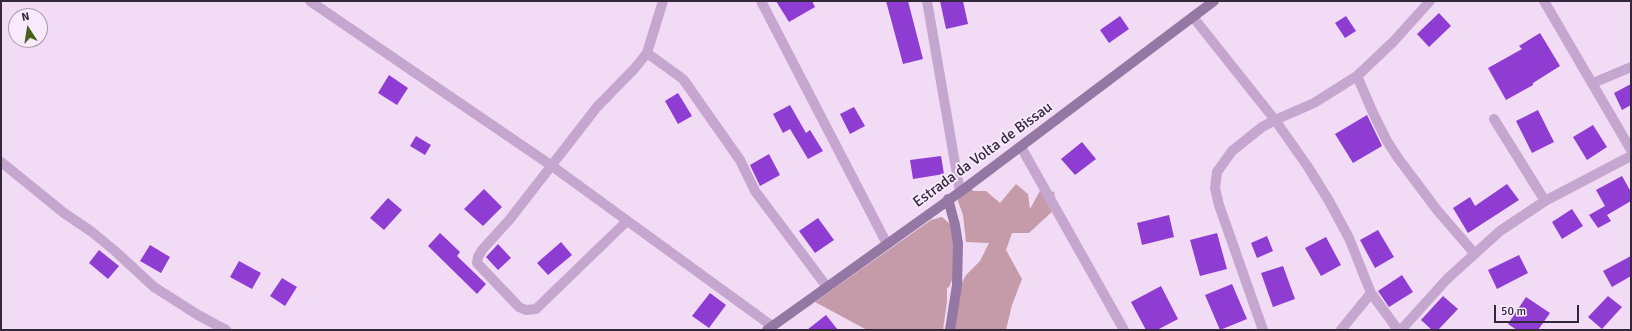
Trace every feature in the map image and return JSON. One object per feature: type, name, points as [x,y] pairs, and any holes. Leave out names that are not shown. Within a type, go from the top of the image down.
[{"type":"main road","name":"Estrada da Volta de Bissau","points":[[770,328],[948,199],[960,192],[1214,1]]},
{"type":"main road","points":[[948,199],[958,244],[957,285],[950,330]]},
{"type":"street","points":[[310,1],[552,166],[770,328]]},
{"type":"street","points":[[628,221],[536,310],[526,310],[519,307],[477,263],[478,256],[482,250],[510,219],[597,107],[635,68],[647,53],[663,1]]},
{"type":"street","points":[[761,1],[887,244]]},
{"type":"street","points":[[927,1],[960,192]]},
{"type":"street","points":[[1263,330],[1219,205],[1215,188],[1216,172],[1232,151],[1262,127],[1314,104],[1357,76],[1394,41],[1430,1]]},
{"type":"street","points":[[1544,1],[1631,150]]},
{"type":"street","points":[[1193,17],[1275,120],[1308,167],[1330,201],[1349,238],[1370,293],[1399,330],[1447,279],[1500,231],[1545,201],[1631,156]]},
{"type":"street","points":[[647,53],[684,79],[720,134],[740,160],[755,191],[827,287]]},
{"type":"street","points":[[1593,83],[1631,67]]},
{"type":"street","points":[[1357,76],[1374,115],[1398,158],[1437,210],[1475,254]]},
{"type":"street","points":[[1494,119],[1545,201]]},
{"type":"street","points":[[1021,147],[1124,330]]},
{"type":"street","points":[[1,162],[64,213],[92,232],[154,287],[198,315],[226,330]]},
{"type":"street","points":[[1341,330],[1370,293]]},
{"type":"shaded area","points":[[1016,184],[1028,194],[1030,209],[1041,189],[1054,192],[1057,207],[1029,233],[1012,233],[1006,250],[1022,279],[1012,305],[1006,330],[954,330],[961,284],[966,275],[980,261],[989,243],[966,242],[963,215],[958,201],[959,195],[969,187],[974,191],[986,191],[1000,203]]},
{"type":"shaded area","points":[[942,217],[950,224],[955,235],[955,273],[949,287],[947,288],[947,301],[943,330],[867,330],[815,302],[931,220]]},
{"type":"building","points":[[776,1],[812,1],[815,7],[789,22]]},
{"type":"building","points":[[886,1],[908,1],[923,59],[903,64]]},
{"type":"building","points":[[940,1],[963,1],[968,24],[946,29]]},
{"type":"building","points":[[1439,13],[1451,26],[1429,47],[1417,34]]},
{"type":"building","points":[[1120,16],[1129,29],[1109,43],[1100,30]]},
{"type":"building","points":[[1346,16],[1356,31],[1345,38],[1335,23]]},
{"type":"building","points":[[1540,33],[1560,66],[1533,83],[1533,85],[1506,100],[1488,68],[1522,49],[1519,46]]},
{"type":"building","points":[[389,75],[408,88],[397,105],[378,93]]},
{"type":"building","points":[[1631,84],[1631,105],[1622,110],[1614,93]]},
{"type":"building","points":[[678,93],[692,116],[678,124],[665,101]]},
{"type":"building","points":[[790,105],[806,133],[810,130],[823,151],[808,159],[790,129],[783,133],[773,114]]},
{"type":"building","points":[[854,107],[865,126],[850,134],[840,114]]},
{"type":"building","points":[[1538,110],[1554,142],[1532,153],[1516,121]]},
{"type":"building","points":[[1367,115],[1382,146],[1353,163],[1335,134]]},
{"type":"building","points":[[1593,125],[1607,147],[1587,160],[1573,137]]},
{"type":"building","points":[[416,136],[431,145],[425,155],[410,146]]},
{"type":"building","points":[[1082,142],[1096,159],[1075,175],[1061,159]]},
{"type":"building","points":[[769,154],[780,175],[760,186],[750,165]]},
{"type":"building","points":[[941,156],[944,174],[913,179],[910,160]]},
{"type":"building","points":[[1622,176],[1631,192],[1631,201],[1607,215],[1611,221],[1598,228],[1589,215],[1605,206],[1596,190]]},
{"type":"building","points":[[1507,184],[1519,200],[1468,233],[1453,208],[1470,197],[1475,206]]},
{"type":"building","points":[[484,189],[502,207],[483,226],[464,209]]},
{"type":"building","points":[[388,198],[402,210],[384,230],[370,218]]},
{"type":"building","points":[[1572,209],[1583,226],[1562,239],[1552,222]]},
{"type":"building","points":[[1169,215],[1174,237],[1142,245],[1137,223]]},
{"type":"building","points":[[818,218],[834,240],[815,253],[799,231]]},
{"type":"building","points":[[1378,230],[1394,257],[1375,268],[1360,240]]},
{"type":"building","points":[[440,233],[460,252],[457,256],[486,284],[477,294],[428,246]]},
{"type":"building","points":[[1217,233],[1227,269],[1200,276],[1190,240]]},
{"type":"building","points":[[1267,236],[1273,251],[1257,258],[1251,243]]},
{"type":"building","points":[[1326,237],[1341,265],[1321,276],[1305,248]]},
{"type":"building","points":[[561,242],[572,255],[548,275],[537,263]]},
{"type":"building","points":[[498,244],[511,258],[498,270],[486,257]]},
{"type":"building","points":[[150,245],[170,257],[161,273],[140,261]]},
{"type":"building","points":[[99,250],[119,266],[108,279],[89,263]]},
{"type":"building","points":[[1519,255],[1528,273],[1497,289],[1488,270]]},
{"type":"building","points":[[1631,256],[1631,276],[1612,287],[1603,271]]},
{"type":"building","points":[[239,261],[261,273],[252,289],[230,277]]},
{"type":"building","points":[[1283,266],[1295,299],[1273,307],[1261,273]]},
{"type":"building","points":[[1402,275],[1413,292],[1389,307],[1378,291]]},
{"type":"building","points":[[282,278],[297,287],[285,306],[270,296]]},
{"type":"building","points":[[1232,284],[1247,319],[1220,330],[1205,295]]},
{"type":"building","points":[[1161,286],[1178,319],[1157,330],[1146,330],[1131,302]]},
{"type":"building","points":[[710,293],[726,305],[709,328],[692,316]]},
{"type":"building","points":[[1443,296],[1458,309],[1438,330],[1432,330],[1421,320]]},
{"type":"building","points":[[1608,296],[1622,307],[1602,329],[1588,317]]},
{"type":"building","points":[[1526,297],[1550,313],[1538,330],[1517,330],[1508,324]]},
{"type":"building","points":[[826,315],[838,330],[807,330]]}]
